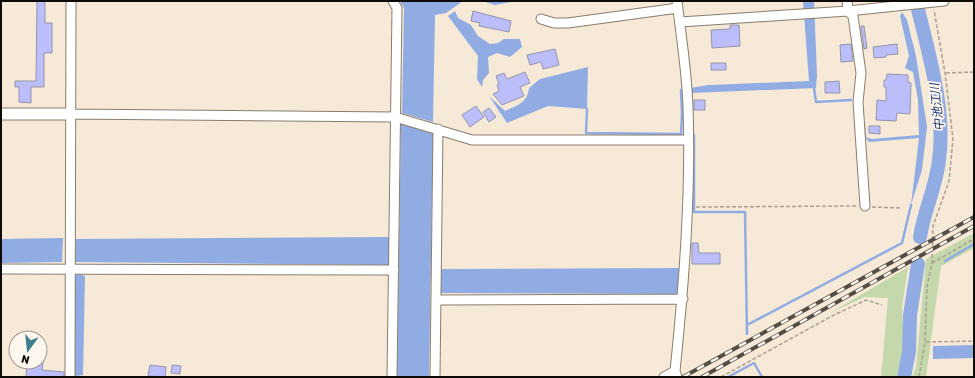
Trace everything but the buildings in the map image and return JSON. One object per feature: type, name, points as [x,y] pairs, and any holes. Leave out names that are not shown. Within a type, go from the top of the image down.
[{"type":"street","points":[[70,377],[69,244],[71,1]]},
{"type":"street","points":[[392,377],[396,8],[393,1]]},
{"type":"street","points":[[847,1],[848,11],[853,16],[860,73],[858,102],[865,206]]},
{"type":"street","points":[[680,22],[848,11],[944,1]]},
{"type":"street","points":[[541,19],[554,23],[568,23],[677,5],[688,106],[688,207],[683,299],[676,374],[664,377]]},
{"type":"street","points":[[1,114],[395,116],[472,140],[688,140]]},
{"type":"street","points":[[435,377],[438,129]]},
{"type":"street","points":[[1,269],[394,270]]},
{"type":"street","points":[[436,300],[683,299]]},
{"type":"path","points":[[919,377],[925,342],[927,286],[932,263],[934,222],[949,181],[953,139],[945,73],[933,2]]},
{"type":"path","points":[[945,73],[974,72]]},
{"type":"path","points":[[699,207],[865,206],[902,208]]},
{"type":"path","points":[[932,263],[974,239]]},
{"type":"path","points":[[721,377],[832,316],[866,300],[882,305]]},
{"type":"path","points":[[925,342],[974,341]]},
{"type":"green space","points":[[974,233],[974,248],[941,266],[926,377],[912,377],[916,367],[926,259]]},
{"type":"green space","points":[[908,267],[902,307],[904,354],[896,377],[881,377],[888,298],[865,297],[830,313]]},
{"type":"water","points":[[400,1],[463,1],[446,13],[435,15],[433,122],[402,113],[404,8]]},
{"type":"water","points":[[482,1],[517,1],[495,5]]},
{"type":"water","points":[[803,1],[814,1],[817,75],[816,88],[691,93],[690,88],[709,85],[809,81]]},
{"type":"water","points":[[455,11],[458,18],[471,25],[478,36],[490,44],[498,43],[504,39],[520,39],[522,47],[510,57],[497,53],[488,57],[489,73],[483,80],[482,87],[477,79],[478,56],[448,16]]},
{"type":"water","points":[[902,12],[907,20],[916,56],[927,127],[922,170],[911,205],[919,138],[869,142],[865,137],[872,139],[919,135],[918,100],[913,72],[905,68],[909,56],[900,16]]},
{"type":"water","points":[[588,67],[587,109],[548,106],[507,123],[489,96],[505,111],[521,103],[526,97],[529,88],[540,79]]},
{"type":"water","points":[[401,123],[433,133],[429,377],[397,377]]},
{"type":"water","points":[[390,237],[389,265],[75,262],[76,239]]},
{"type":"water","points":[[63,238],[62,262],[1,263],[1,239]]},
{"type":"water","points":[[680,268],[678,294],[441,293],[441,269]]},
{"type":"water","points":[[79,274],[85,276],[83,375],[76,376],[73,373],[73,276]]},
{"type":"water","points":[[974,345],[974,358],[933,359],[933,346]]},
{"type":"waterway","name":"中池江川","points":[[916,1],[935,80],[941,140],[939,160],[933,189],[920,237]]},
{"type":"waterway","points":[[814,88],[816,102],[851,100]]},
{"type":"waterway","points":[[587,109],[586,133],[681,134],[681,90]]},
{"type":"waterway","points":[[864,126],[865,137]]},
{"type":"waterway","points":[[694,135],[694,212],[745,212],[747,334]]},
{"type":"waterway","points":[[747,325],[902,243],[911,205]]},
{"type":"waterway","points":[[945,261],[974,244]]},
{"type":"waterway","name":"中池江川","points":[[904,377],[909,352],[910,315],[918,264]]},
{"type":"waterway","points":[[728,377],[754,363],[762,377]]},
{"type":"railway","points":[[683,377],[974,217]]},
{"type":"railway","points":[[702,377],[974,226]]}]
